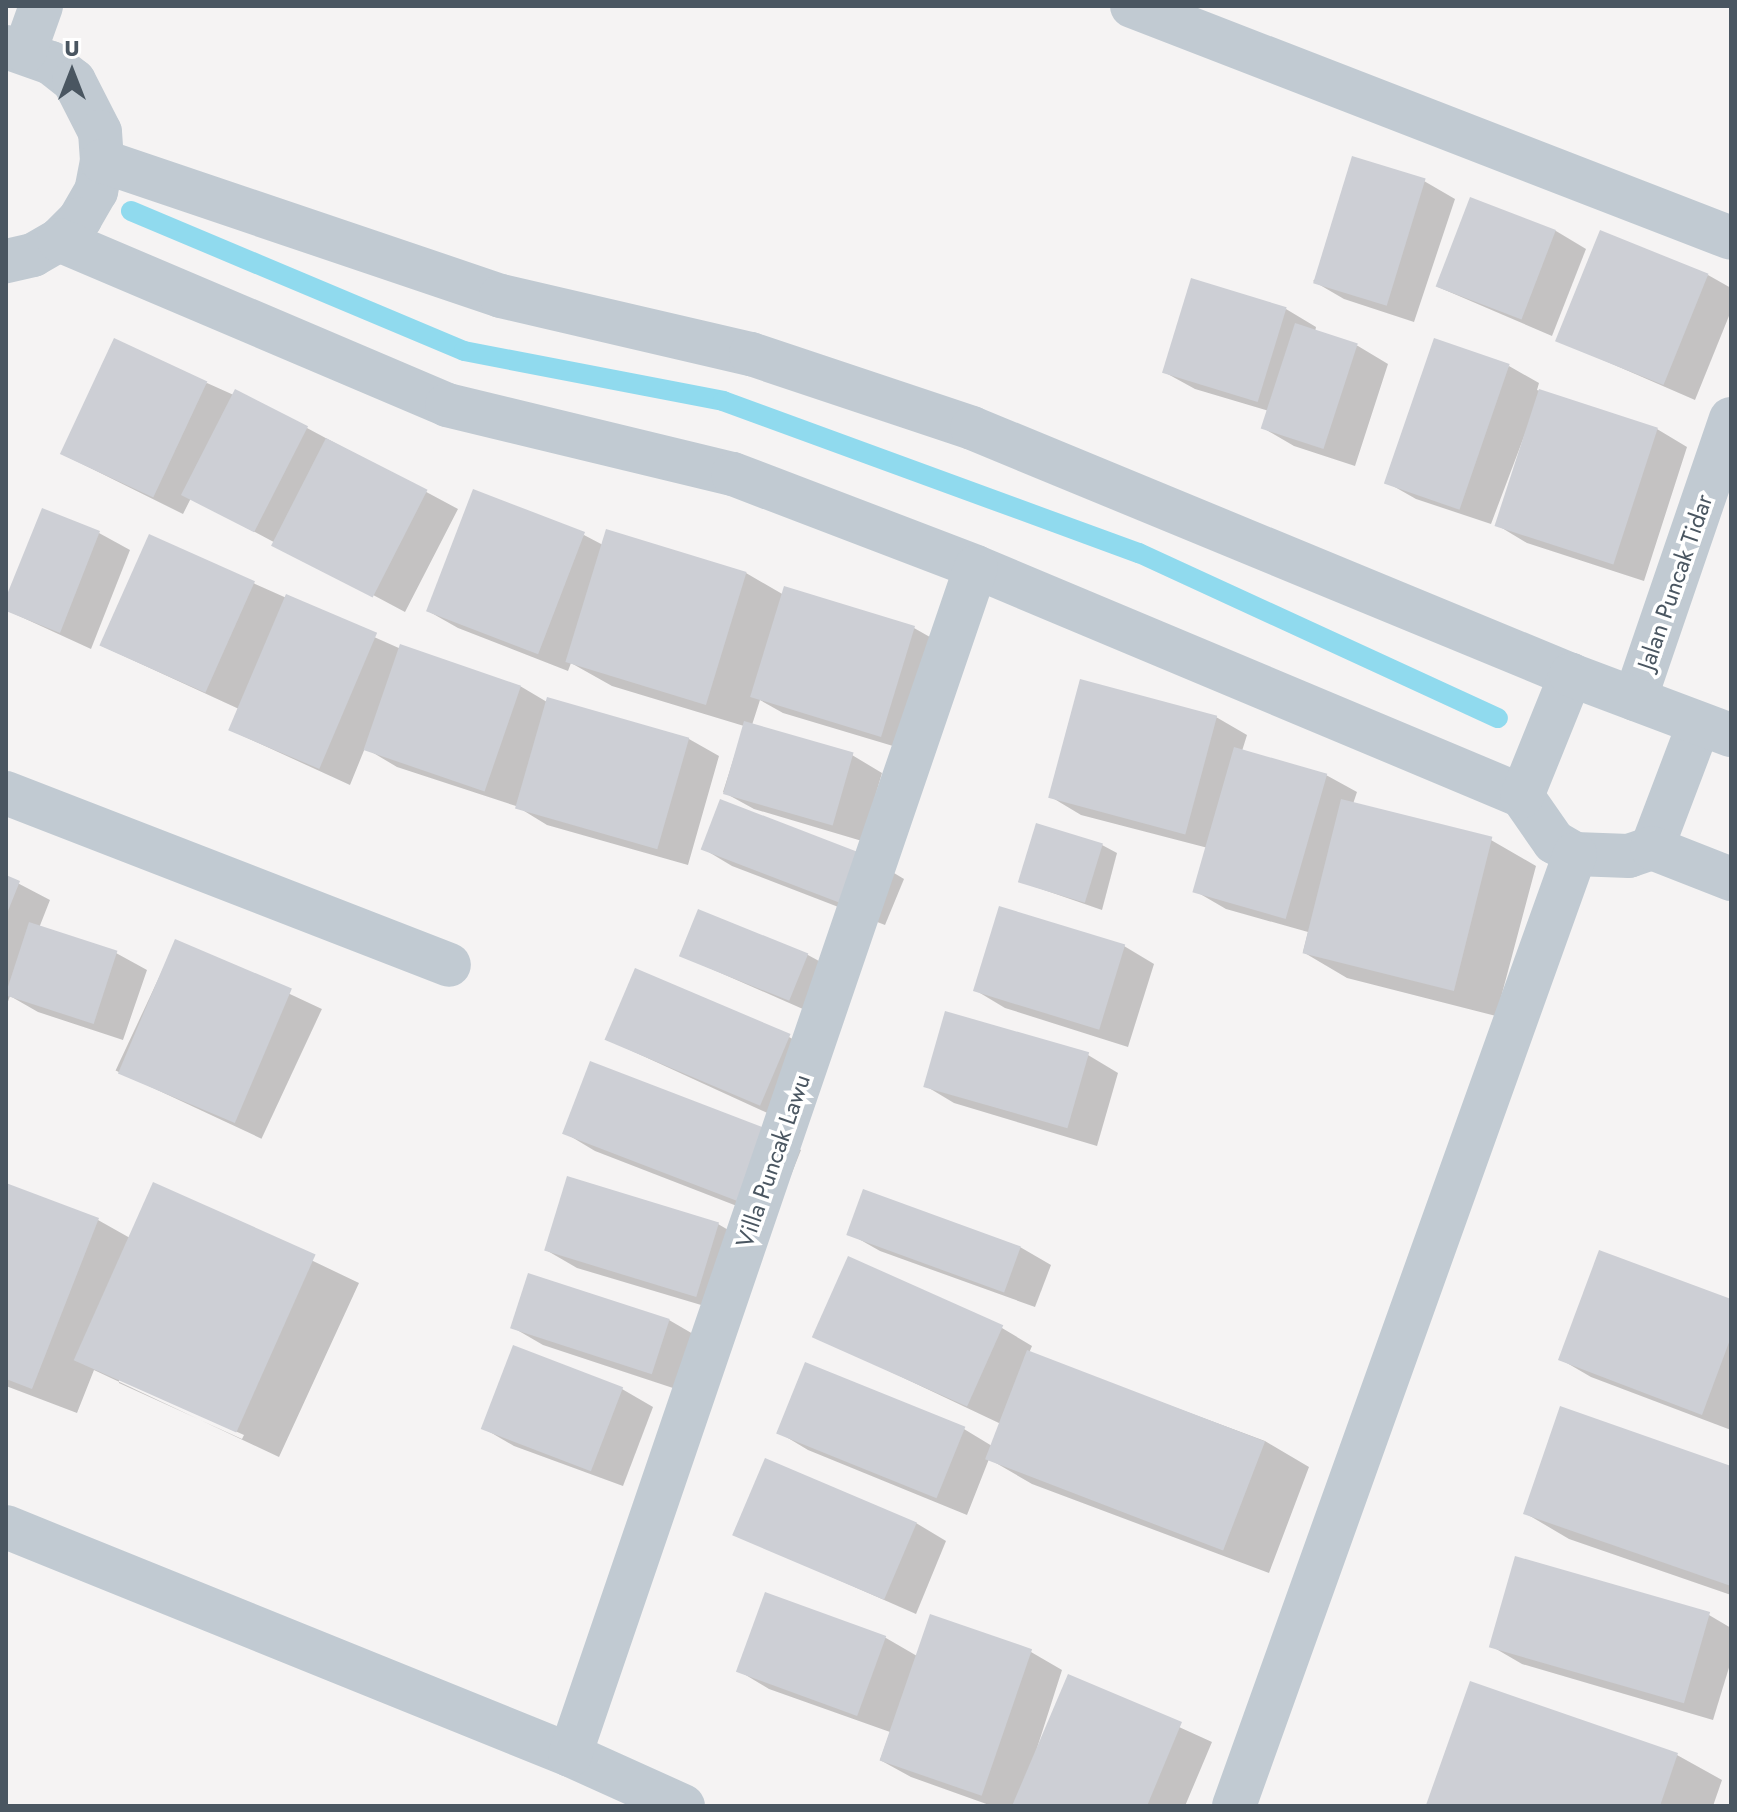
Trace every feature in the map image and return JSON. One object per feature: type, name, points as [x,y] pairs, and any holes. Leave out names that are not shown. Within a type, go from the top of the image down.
[{"type":"street","points":[[6,261],[33,255],[59,240],[80,219],[96,191],[102,161],[95,119],[74,81],[15,49],[41,6]]},
{"type":"street","points":[[1132,6],[1218,22],[1731,238]]},
{"type":"street","points":[[102,161],[501,296],[751,354],[972,428],[1571,675],[1715,729],[1652,848]]},
{"type":"street","points":[[59,240],[447,405],[733,474],[976,567],[1522,796],[1554,842],[1575,854],[1629,856],[1652,848],[1731,879]]},
{"type":"street","name":"Jalan Puncak Tidar","points":[[1635,699],[1731,419]]},
{"type":"street","name":"Villa Puncak Lawu","points":[[570,1755],[976,567]]},
{"type":"street","points":[[1522,796],[1571,675]]},
{"type":"street","points":[[6,793],[449,965]]},
{"type":"street","points":[[1234,1806],[1575,854]]},
{"type":"street","points":[[6,1527],[570,1755],[683,1806]]},
{"type":"building","points":[[1352,156],[1426,179],[1387,306],[1313,283]]},
{"type":"building","points":[[1470,197],[1556,230],[1521,320],[1436,287]]},
{"type":"building","points":[[1600,230],[1708,274],[1664,385],[1555,341]]},
{"type":"building","points":[[1191,278],[1287,307],[1258,402],[1162,373]]},
{"type":"building","points":[[1295,323],[1358,343],[1323,449],[1261,429]]},
{"type":"building","points":[[114,338],[207,382],[153,498],[60,454]]},
{"type":"building","points":[[1434,338],[1510,364],[1460,510],[1384,484]]},
{"type":"building","points":[[235,389],[308,426],[254,532],[181,495]]},
{"type":"building","points":[[1539,389],[1658,428],[1613,565],[1495,526]]},
{"type":"building","points":[[326,438],[428,490],[373,598],[271,546]]},
{"type":"building","points":[[473,489],[585,532],[538,654],[426,611]]},
{"type":"building","points":[[42,508],[100,531],[60,633],[6,611],[6,597]]},
{"type":"building","points":[[606,529],[747,572],[706,705],[565,662]]},
{"type":"building","points":[[149,534],[255,581],[205,693],[99,645]]},
{"type":"building","points":[[784,586],[915,626],[881,737],[750,697]]},
{"type":"building","points":[[286,594],[377,633],[319,769],[228,730]]},
{"type":"building","points":[[400,644],[521,686],[485,792],[364,750]]},
{"type":"building","points":[[1080,679],[1217,716],[1185,835],[1048,798]]},
{"type":"building","points":[[547,697],[689,738],[657,849],[515,809]]},
{"type":"building","points":[[744,721],[854,752],[833,825],[723,794]]},
{"type":"building","points":[[1234,747],[1327,774],[1286,919],[1192,892]]},
{"type":"building","points":[[720,799],[874,858],[855,909],[701,849]]},
{"type":"building","points":[[1341,799],[1492,837],[1454,991],[1303,953]]},
{"type":"building","points":[[1036,823],[1103,843],[1085,903],[1018,882]]},
{"type":"building","points":[[6,875],[20,881],[6,916]]},
{"type":"building","points":[[999,906],[1125,945],[1099,1030],[973,991]]},
{"type":"building","points":[[698,909],[808,954],[789,1001],[679,956]]},
{"type":"building","points":[[29,922],[117,951],[94,1024],[6,995]]},
{"type":"building","points":[[175,939],[292,989],[235,1123],[118,1073]]},
{"type":"building","points":[[635,968],[791,1034],[760,1106],[605,1040]]},
{"type":"building","points":[[945,1011],[1089,1052],[1067,1128],[923,1087]]},
{"type":"building","points":[[590,1061],[771,1131],[743,1203],[562,1134]]},
{"type":"building","points":[[567,1176],[719,1222],[696,1297],[544,1251]]},
{"type":"building","points":[[153,1182],[316,1254],[236,1433],[74,1360]]},
{"type":"building","points":[[6,1183],[99,1218],[32,1389],[6,1379]]},
{"type":"building","points":[[863,1189],[1021,1246],[1004,1293],[846,1235]]},
{"type":"building","points":[[1599,1250],[1731,1299],[1731,1337],[1702,1415],[1558,1360]]},
{"type":"building","points":[[848,1256],[1003,1325],[967,1406],[812,1337]]},
{"type":"building","points":[[528,1273],[670,1319],[652,1374],[510,1328]]},
{"type":"building","points":[[513,1345],[623,1387],[591,1471],[481,1429]]},
{"type":"building","points":[[1027,1350],[1265,1441],[1223,1551],[985,1459]]},
{"type":"building","points":[[805,1362],[965,1427],[937,1498],[776,1433]]},
{"type":"building","points":[[1560,1406],[1731,1466],[1731,1586],[1523,1514]]},
{"type":"building","points":[[765,1458],[917,1522],[884,1600],[732,1535]]},
{"type":"building","points":[[1515,1556],[1710,1612],[1684,1703],[1489,1647]]},
{"type":"building","points":[[765,1592],[886,1636],[857,1716],[736,1672]]},
{"type":"building","points":[[930,1614],[1032,1649],[982,1796],[880,1761]]},
{"type":"building","points":[[1068,1674],[1182,1722],[1147,1806],[1012,1806]]},
{"type":"building","points":[[1470,1681],[1678,1753],[1660,1806],[1426,1805]]},
{"type":"waterway","points":[[131,211],[464,351],[723,401],[1139,553],[1498,718]]}]
